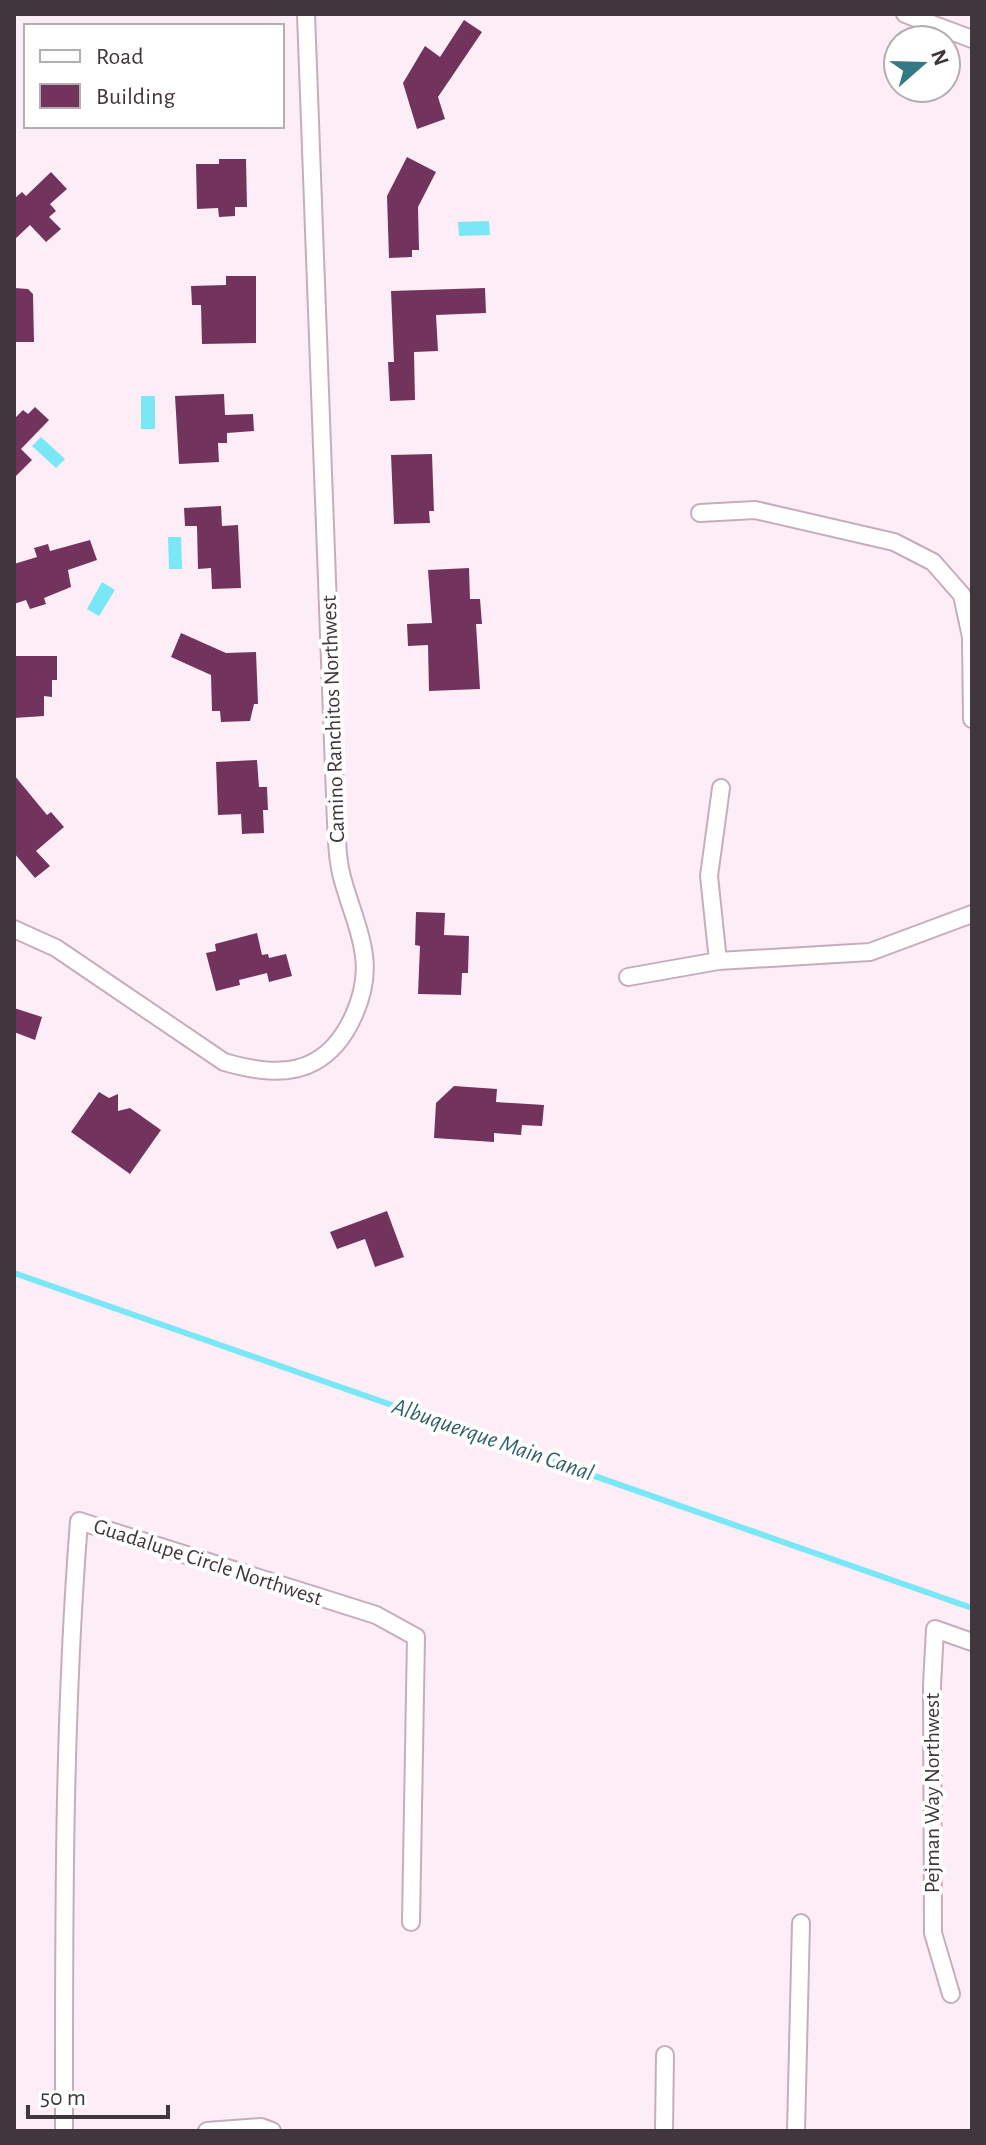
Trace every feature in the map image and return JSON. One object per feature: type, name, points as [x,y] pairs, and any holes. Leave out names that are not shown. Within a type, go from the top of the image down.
[{"type":"street","name":"Camino Ranchitos Northwest","points":[[14,929],[56,948],[224,1062],[254,1071],[287,1070],[314,1062],[336,1043],[352,1022],[364,988],[364,955],[340,869],[336,823],[306,14]]},
{"type":"street","points":[[905,14],[972,39]]},
{"type":"street","points":[[700,513],[755,510],[894,542],[933,562],[962,595],[971,637],[972,719]]},
{"type":"street","points":[[718,961],[709,876],[721,788]]},
{"type":"street","points":[[628,977],[718,961],[870,952],[972,914]]},
{"type":"street","name":"Guadalupe Circle Northwest","points":[[64,2131],[63,1854],[69,1650],[79,1521],[376,1615],[416,1637],[411,1922]]},
{"type":"street","name":"Pejman Way Northwest","points":[[951,1994],[933,1933],[932,1685],[935,1629],[972,1642]]},
{"type":"street","points":[[796,2131],[801,1923]]},
{"type":"street","points":[[664,2131],[665,2055]]},
{"type":"street","points":[[207,2131],[261,2127],[272,2131]]},
{"type":"water","points":[[489,221],[490,235],[459,236],[458,222]]},
{"type":"water","points":[[141,396],[155,396],[155,429],[141,429]]},
{"type":"water","points":[[41,437],[65,459],[56,468],[32,446]]},
{"type":"water","points":[[168,537],[181,537],[182,569],[169,569]]},
{"type":"water","points":[[102,582],[115,590],[99,616],[87,609]]},
{"type":"building","points":[[464,20],[482,32],[438,97],[445,119],[417,129],[403,83],[425,46],[440,57]]},
{"type":"building","points":[[407,157],[436,172],[418,207],[419,250],[412,250],[412,257],[389,258],[387,196]]},
{"type":"building","points":[[219,159],[246,159],[247,207],[235,207],[235,216],[219,217],[218,208],[197,209],[196,164],[219,164]]},
{"type":"building","points":[[51,172],[67,189],[50,204],[56,211],[49,217],[61,229],[46,242],[30,225],[14,240],[14,199],[22,192],[26,196]]},
{"type":"building","points":[[226,276],[256,276],[256,343],[202,344],[201,305],[192,305],[191,286],[226,285]]},
{"type":"building","points":[[14,288],[28,289],[33,294],[34,342],[14,342]]},
{"type":"building","points":[[485,288],[486,313],[436,315],[438,351],[414,352],[415,400],[390,401],[388,362],[394,362],[391,291]]},
{"type":"building","points":[[224,394],[225,415],[253,414],[254,431],[227,433],[227,443],[218,443],[219,462],[179,464],[175,396]]},
{"type":"building","points":[[35,407],[49,420],[21,449],[32,460],[14,478],[14,419],[23,410],[28,414]]},
{"type":"building","points":[[432,454],[434,511],[429,511],[430,523],[394,524],[391,455]]},
{"type":"building","points":[[221,506],[222,526],[238,525],[241,588],[212,589],[211,568],[198,569],[197,526],[185,526],[184,508]]},
{"type":"building","points":[[90,540],[97,560],[68,570],[71,587],[44,598],[46,604],[30,609],[26,600],[14,604],[14,564],[37,557],[34,548],[48,544],[50,551]]},
{"type":"building","points":[[469,568],[470,599],[480,599],[482,624],[476,624],[480,689],[429,691],[428,645],[408,646],[407,624],[432,623],[428,570]]},
{"type":"building","points":[[181,633],[226,653],[256,652],[258,704],[254,704],[250,721],[221,722],[220,711],[212,711],[211,675],[171,657]]},
{"type":"building","points":[[15,656],[57,656],[57,680],[52,680],[52,697],[44,696],[44,716],[14,718]]},
{"type":"building","points":[[257,760],[259,787],[267,787],[268,810],[263,810],[264,833],[242,834],[241,814],[218,815],[216,762]]},
{"type":"building","points":[[14,775],[47,815],[51,812],[64,827],[36,851],[50,866],[35,878],[14,853]]},
{"type":"building","points":[[416,912],[445,913],[444,935],[469,936],[468,973],[462,973],[461,995],[418,994],[420,946],[415,945]]},
{"type":"building","points":[[257,933],[262,955],[268,954],[269,958],[286,954],[292,976],[269,982],[267,973],[239,980],[240,985],[216,991],[206,953],[216,951],[215,944]]},
{"type":"building","points":[[14,1008],[42,1017],[35,1040],[14,1032]]},
{"type":"building","points":[[454,1086],[497,1089],[496,1102],[544,1105],[542,1126],[522,1125],[521,1135],[494,1133],[494,1142],[434,1138],[436,1103]]},
{"type":"building","points":[[99,1092],[109,1098],[118,1094],[118,1111],[130,1108],[161,1130],[130,1174],[71,1132]]},
{"type":"building","points":[[387,1211],[404,1257],[375,1267],[365,1239],[337,1249],[330,1232]]},
{"type":"waterway","name":"Albuquerque Main Canal","points":[[14,1273],[972,1608]]}]
